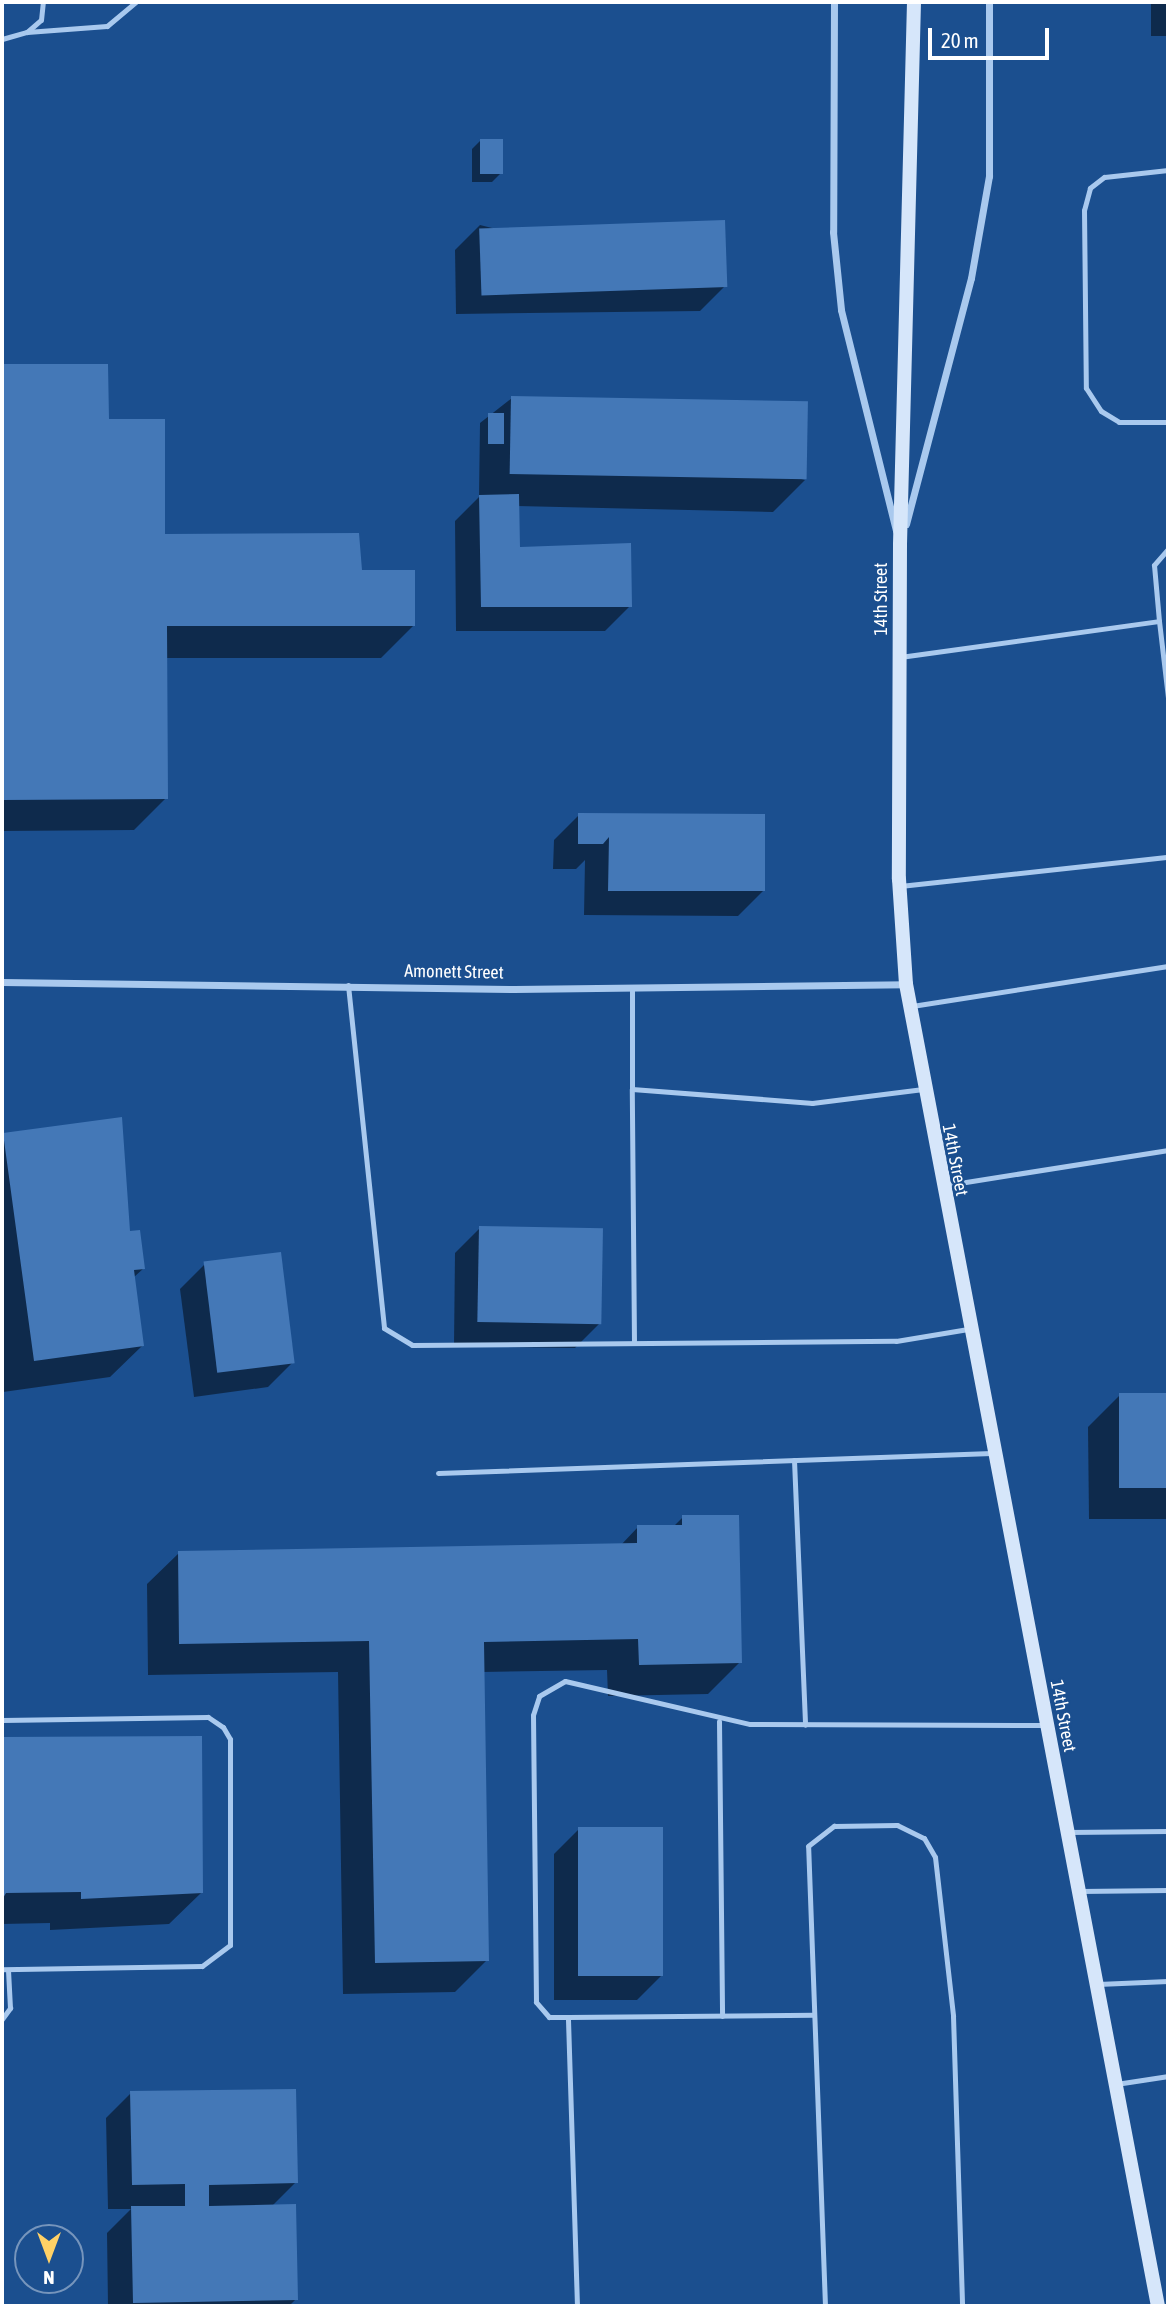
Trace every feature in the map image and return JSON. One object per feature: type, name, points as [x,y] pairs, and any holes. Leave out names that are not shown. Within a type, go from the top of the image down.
[{"type":"street","points":[[834,2],[833,232],[841,310],[900,545]]},
{"type":"street","name":"14th Street","points":[[914,2],[912,162],[900,545],[900,886],[906,984],[940,1186],[1065,1832],[1160,2297]]},
{"type":"street","points":[[900,545],[971,278],[987,189],[989,2]]},
{"type":"street","name":"Amonett Street","points":[[2,982],[632,988],[906,984]]},
{"type":"lane","points":[[27,32],[40,20],[43,2]]},
{"type":"lane","points":[[2,39],[27,32],[107,26],[136,2]]},
{"type":"lane","points":[[1168,170],[1104,177],[1090,188],[1084,210],[1086,388],[1101,411],[1119,422],[1168,422]]},
{"type":"lane","points":[[1168,549],[1154,565],[1168,698]]},
{"type":"lane","points":[[900,657],[1159,621]]},
{"type":"lane","points":[[900,886],[1168,857]]},
{"type":"lane","points":[[910,1006],[1168,966]]},
{"type":"lane","points":[[348,985],[384,1328],[412,1345],[896,1342],[968,1329]]},
{"type":"lane","points":[[632,988],[634,1343]]},
{"type":"lane","points":[[632,1089],[812,1103],[923,1089]]},
{"type":"lane","points":[[940,1186],[1168,1150]]},
{"type":"lane","points":[[438,1473],[992,1452]]},
{"type":"lane","points":[[794,1460],[805,1725]]},
{"type":"lane","points":[[814,2015],[549,2017],[536,2002],[533,1715],[539,1696],[565,1681],[586,1683],[719,1721],[805,1725],[1045,1726]]},
{"type":"lane","points":[[2,1720],[208,1717],[230,1740],[230,1945],[217,1961],[5,1970],[10,2008],[2,2019]]},
{"type":"lane","points":[[719,1721],[722,2016]]},
{"type":"lane","points":[[825,2306],[808,1846],[834,1826],[897,1825],[924,1838],[935,1857],[953,2016],[962,2306]]},
{"type":"lane","points":[[1065,1832],[1168,1831]]},
{"type":"lane","points":[[1077,1891],[1168,1890]]},
{"type":"lane","points":[[1096,1984],[1168,1980]]},
{"type":"lane","points":[[568,2017],[577,2306]]},
{"type":"lane","points":[[1115,2084],[1168,2076]]},
{"type":"building","points":[[480,139],[503,139],[503,174],[480,174]]},
{"type":"building","points":[[725,220],[727,287],[481,296],[479,229]]},
{"type":"building","points":[[2,364],[108,364],[109,419],[165,419],[165,534],[359,533],[362,570],[415,570],[415,626],[167,626],[168,799],[2,800]]},
{"type":"building","points":[[511,396],[808,401],[807,479],[510,474]]},
{"type":"building","points":[[488,413],[504,413],[504,444],[488,444]]},
{"type":"building","points":[[519,494],[520,547],[631,543],[632,607],[481,607],[479,495]]},
{"type":"building","points":[[578,813],[765,814],[765,891],[608,891],[609,837],[603,844],[578,844]]},
{"type":"building","points":[[122,1117],[130,1231],[140,1230],[145,1269],[134,1270],[144,1346],[34,1361],[3,1133]]},
{"type":"building","points":[[479,1226],[603,1228],[601,1324],[477,1322]]},
{"type":"building","points":[[281,1252],[295,1363],[217,1373],[204,1262]]},
{"type":"building","points":[[1119,1393],[1168,1393],[1168,1488],[1119,1488]]},
{"type":"building","points":[[682,1515],[739,1515],[742,1663],[639,1665],[638,1639],[484,1642],[489,1961],[375,1963],[369,1641],[179,1644],[178,1551],[637,1543],[637,1525],[682,1525]]},
{"type":"building","points":[[202,1736],[203,1893],[81,1899],[81,1892],[6,1893],[2,1900],[2,1737]]},
{"type":"building","points":[[578,1827],[663,1827],[663,1976],[578,1976]]},
{"type":"building","points":[[296,2089],[298,2183],[209,2185],[209,2206],[296,2204],[298,2300],[133,2303],[131,2206],[185,2206],[185,2184],[132,2185],[130,2091]]}]
